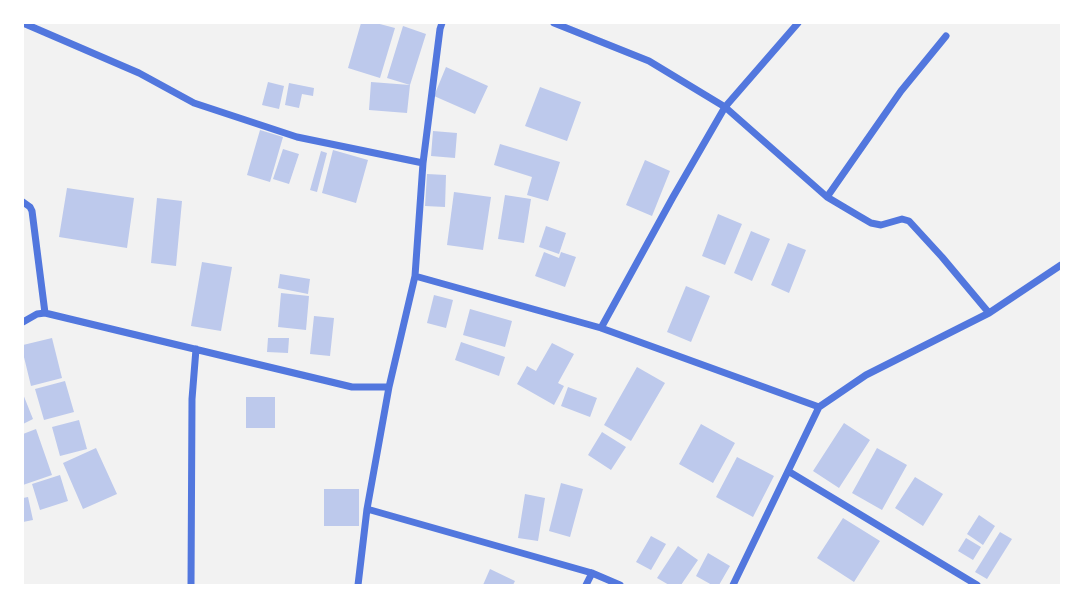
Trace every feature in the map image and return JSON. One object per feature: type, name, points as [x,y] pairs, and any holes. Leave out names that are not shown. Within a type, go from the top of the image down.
[{"type":"street","points":[[23,23],[139,73],[194,103],[297,137],[423,163]]},
{"type":"street","points":[[358,585],[367,509],[389,387],[415,276],[423,163],[442,23]]},
{"type":"street","points":[[554,23],[649,61],[725,107],[827,197],[871,223],[881,225],[902,219],[909,220],[989,313]]},
{"type":"street","points":[[601,328],[725,107],[798,23]]},
{"type":"street","points":[[827,197],[901,91],[946,36]]},
{"type":"street","points":[[23,202],[32,211],[45,313]]},
{"type":"street","points":[[733,585],[819,407],[866,375],[989,313],[1061,265]]},
{"type":"street","points":[[415,276],[601,328],[819,407]]},
{"type":"street","points":[[23,322],[37,314],[45,313],[352,387],[389,387]]},
{"type":"street","points":[[191,585],[192,399],[196,349]]},
{"type":"street","points":[[788,471],[976,585]]},
{"type":"street","points":[[367,509],[592,573],[620,585]]},
{"type":"street","points":[[586,585],[592,573]]},
{"type":"building","points":[[361,23],[376,23],[395,28],[380,78],[348,68]]},
{"type":"building","points":[[403,26],[426,34],[410,85],[387,78]]},
{"type":"building","points":[[446,67],[488,86],[475,114],[434,96]]},
{"type":"building","points":[[268,82],[284,86],[279,109],[262,105]]},
{"type":"building","points":[[371,82],[410,85],[407,113],[369,110]]},
{"type":"building","points":[[289,83],[314,88],[313,96],[302,94],[299,108],[285,105]]},
{"type":"building","points":[[540,87],[581,102],[567,141],[525,126]]},
{"type":"building","points":[[260,130],[283,137],[270,182],[247,175]]},
{"type":"building","points":[[433,131],[457,133],[455,158],[431,156]]},
{"type":"building","points":[[500,144],[560,162],[548,201],[527,195],[532,177],[494,165]]},
{"type":"building","points":[[283,149],[299,154],[289,184],[273,179]]},
{"type":"building","points":[[333,150],[368,160],[356,203],[322,193]]},
{"type":"building","points":[[321,151],[327,153],[317,192],[310,190]]},
{"type":"building","points":[[645,160],[670,171],[652,216],[626,205]]},
{"type":"building","points":[[427,174],[446,175],[445,207],[425,206]]},
{"type":"building","points":[[67,188],[134,198],[127,248],[59,237]]},
{"type":"building","points":[[454,192],[491,197],[483,250],[447,245]]},
{"type":"building","points":[[505,195],[531,199],[524,243],[498,239]]},
{"type":"building","points":[[157,198],[182,201],[176,266],[151,263]]},
{"type":"building","points":[[718,214],[742,224],[725,265],[702,256]]},
{"type":"building","points":[[546,226],[566,233],[559,254],[539,247]]},
{"type":"building","points":[[751,231],[770,239],[752,281],[734,273]]},
{"type":"building","points":[[788,243],[806,250],[789,293],[771,285]]},
{"type":"building","points":[[544,252],[559,258],[561,252],[576,257],[565,287],[535,276]]},
{"type":"building","points":[[202,262],[232,267],[221,331],[191,326]]},
{"type":"building","points":[[280,274],[310,279],[308,294],[278,288]]},
{"type":"building","points":[[686,286],[710,296],[691,342],[667,332]]},
{"type":"building","points":[[281,293],[309,296],[306,330],[278,327]]},
{"type":"building","points":[[434,295],[453,300],[446,328],[427,323]]},
{"type":"building","points":[[470,309],[512,321],[505,347],[463,335]]},
{"type":"building","points":[[314,316],[334,318],[330,356],[310,354]]},
{"type":"building","points":[[52,338],[62,378],[31,386],[23,345]]},
{"type":"building","points":[[268,338],[289,338],[288,353],[267,352]]},
{"type":"building","points":[[461,342],[505,357],[499,376],[455,360]]},
{"type":"building","points":[[552,343],[574,354],[558,383],[564,386],[554,405],[517,384],[527,366],[536,371]]},
{"type":"building","points":[[637,367],[665,383],[631,441],[604,425]]},
{"type":"building","points":[[65,381],[74,412],[44,420],[35,389]]},
{"type":"building","points":[[568,387],[597,398],[590,417],[561,406]]},
{"type":"building","points":[[23,394],[33,419],[23,424]]},
{"type":"building","points":[[246,397],[275,397],[275,428],[246,428]]},
{"type":"building","points":[[79,420],[87,449],[60,456],[52,427]]},
{"type":"building","points":[[844,423],[870,440],[839,488],[813,471]]},
{"type":"building","points":[[701,424],[735,443],[713,483],[679,464]]},
{"type":"building","points":[[36,429],[52,475],[23,485],[23,434]]},
{"type":"building","points":[[602,432],[626,447],[611,470],[588,455]]},
{"type":"building","points":[[96,448],[117,494],[83,509],[63,463]]},
{"type":"building","points":[[877,448],[907,465],[882,510],[852,493]]},
{"type":"building","points":[[737,457],[774,476],[753,517],[716,497]]},
{"type":"building","points":[[60,475],[68,501],[40,510],[32,484]]},
{"type":"building","points":[[915,477],[943,494],[923,526],[895,508]]},
{"type":"building","points":[[561,483],[583,489],[570,537],[549,531]]},
{"type":"building","points":[[324,489],[359,489],[359,526],[324,526]]},
{"type":"building","points":[[525,494],[545,498],[538,541],[518,538]]},
{"type":"building","points":[[28,497],[33,520],[23,522],[23,498]]},
{"type":"building","points":[[979,515],[995,526],[983,545],[967,534]]},
{"type":"building","points":[[843,518],[880,541],[854,582],[817,558]]},
{"type":"building","points":[[1000,532],[1012,539],[987,579],[975,572]]},
{"type":"building","points":[[651,536],[666,544],[651,570],[636,562]]},
{"type":"building","points":[[966,538],[981,547],[973,560],[958,551]]},
{"type":"building","points":[[678,546],[698,560],[681,585],[669,585],[657,578]]},
{"type":"building","points":[[708,553],[730,566],[719,585],[712,585],[696,576]]},
{"type":"building","points":[[490,569],[515,581],[513,585],[483,585]]}]
